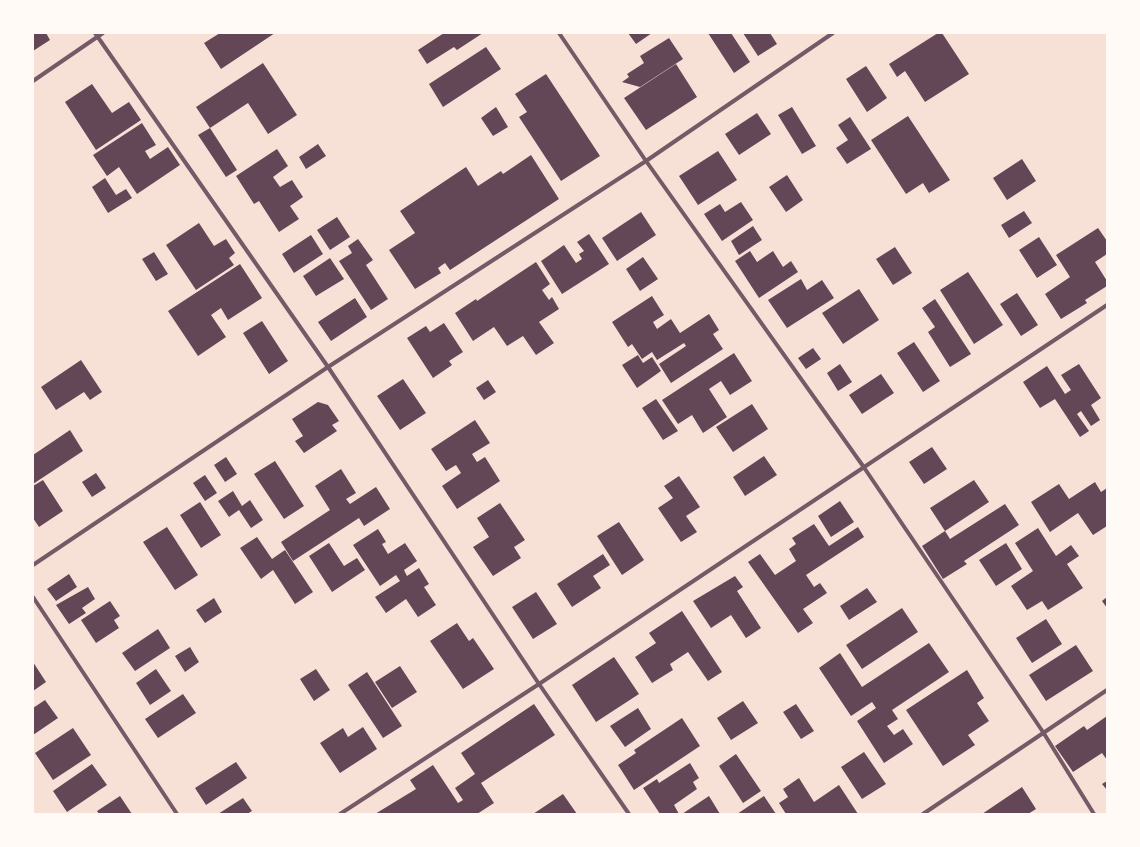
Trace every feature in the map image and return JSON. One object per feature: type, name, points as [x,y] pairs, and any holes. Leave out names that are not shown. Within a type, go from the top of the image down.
[{"type":"street","points":[[33,81],[96,35],[103,33]]},
{"type":"street","points":[[559,33],[646,161],[864,466],[1043,732],[1094,814]]},
{"type":"street","points":[[33,566],[328,367],[646,161],[833,33]]},
{"type":"street","points":[[96,35],[328,367],[539,684],[629,814]]},
{"type":"street","points":[[340,814],[539,684],[1107,305]]},
{"type":"street","points":[[33,597],[177,814]]},
{"type":"street","points":[[923,814],[1107,690]]},
{"type":"building","points":[[33,33],[46,33],[50,40],[33,51]]},
{"type":"building","points":[[220,33],[275,33],[221,69],[204,43]]},
{"type":"building","points":[[444,33],[483,33],[457,50],[454,47],[427,64],[418,50]]},
{"type":"building","points":[[628,33],[652,33],[636,44]]},
{"type":"building","points":[[708,33],[731,33],[750,62],[734,73]]},
{"type":"building","points":[[743,33],[770,33],[777,44],[758,56]]},
{"type":"building","points":[[938,33],[942,33],[969,74],[925,102],[905,71],[897,77],[889,64]]},
{"type":"building","points":[[669,38],[683,59],[640,87],[622,82],[629,77],[627,74],[644,63],[640,56]]},
{"type":"building","points":[[486,47],[501,69],[443,107],[429,84]]},
{"type":"building","points":[[263,63],[297,115],[268,134],[248,103],[210,128],[196,107]]},
{"type":"building","points":[[676,64],[697,97],[646,130],[624,98]]},
{"type":"building","points":[[866,66],[887,98],[867,112],[846,79]]},
{"type":"building","points":[[546,74],[600,156],[561,181],[519,117],[527,112],[515,94]]},
{"type":"building","points":[[92,84],[112,113],[129,102],[141,120],[96,150],[65,102]]},
{"type":"building","points":[[496,107],[508,127],[493,136],[481,118]]},
{"type":"building","points":[[792,107],[816,146],[802,154],[778,115]]},
{"type":"building","points":[[757,113],[771,134],[739,155],[725,134]]},
{"type":"building","points":[[908,116],[950,180],[929,193],[923,183],[906,194],[871,140]]},
{"type":"building","points":[[850,117],[871,149],[847,164],[836,148],[848,140],[838,125]]},
{"type":"building","points":[[142,123],[156,145],[145,151],[150,159],[168,147],[180,165],[137,194],[119,167],[107,176],[93,155]]},
{"type":"building","points":[[210,128],[237,170],[226,177],[198,135]]},
{"type":"building","points":[[318,144],[326,156],[306,169],[299,157]]},
{"type":"building","points":[[277,149],[288,166],[273,177],[280,187],[292,180],[303,197],[290,206],[299,219],[279,232],[259,201],[254,204],[236,176]]},
{"type":"building","points":[[718,151],[737,180],[698,205],[679,176]]},
{"type":"building","points":[[531,155],[559,199],[450,270],[445,263],[438,268],[441,273],[415,289],[389,250],[415,233],[400,211],[466,167],[478,186],[501,171],[503,174]]},
{"type":"building","points":[[1022,159],[1036,181],[1007,200],[993,178]]},
{"type":"building","points":[[787,175],[803,200],[786,212],[769,187]]},
{"type":"building","points":[[105,178],[116,195],[126,189],[132,198],[108,213],[92,187]]},
{"type":"building","points":[[741,202],[753,220],[722,241],[704,214],[720,204],[725,212]]},
{"type":"building","points":[[1024,211],[1032,223],[1009,238],[1001,225]]},
{"type":"building","points":[[641,212],[656,235],[617,261],[602,238]]},
{"type":"building","points":[[337,217],[350,237],[330,250],[317,230]]},
{"type":"building","points":[[199,223],[214,246],[226,239],[235,253],[229,258],[234,265],[196,290],[166,245]]},
{"type":"building","points":[[753,226],[762,240],[739,255],[731,241]]},
{"type":"building","points":[[1098,228],[1107,241],[1107,254],[1095,262],[1107,281],[1107,286],[1085,300],[1087,303],[1061,319],[1045,294],[1070,277],[1056,255]]},
{"type":"building","points":[[589,234],[609,264],[562,294],[541,261],[564,245],[576,263],[582,259],[579,254],[584,251],[577,242]]},
{"type":"building","points":[[311,235],[323,254],[294,273],[282,254]]},
{"type":"building","points":[[1039,237],[1057,265],[1037,278],[1019,250]]},
{"type":"building","points":[[358,239],[373,260],[366,265],[388,299],[371,310],[339,261],[352,253],[348,246]]},
{"type":"building","points":[[895,247],[912,273],[893,285],[876,259]]},
{"type":"building","points":[[750,251],[757,262],[773,251],[783,267],[791,261],[798,272],[759,298],[735,261]]},
{"type":"building","points":[[154,252],[168,274],[156,281],[142,259]]},
{"type":"building","points":[[643,257],[658,279],[640,291],[626,269]]},
{"type":"building","points":[[330,258],[344,279],[316,296],[303,276]]},
{"type":"building","points":[[536,262],[550,284],[542,290],[549,300],[552,297],[559,309],[539,322],[554,343],[536,355],[523,336],[507,346],[494,327],[473,341],[455,313],[476,299],[477,301]]},
{"type":"building","points":[[240,264],[262,298],[228,320],[221,308],[211,315],[226,337],[198,356],[168,311]]},
{"type":"building","points":[[968,272],[1003,325],[974,344],[940,290]]},
{"type":"building","points":[[801,279],[807,290],[822,280],[834,298],[787,328],[768,300]]},
{"type":"building","points":[[859,289],[879,320],[843,344],[822,313]]},
{"type":"building","points":[[1017,293],[1038,325],[1021,336],[1000,304]]},
{"type":"building","points":[[652,296],[664,315],[653,322],[657,329],[671,319],[680,333],[709,314],[719,330],[713,334],[723,349],[671,383],[659,364],[686,346],[684,343],[657,360],[652,352],[642,359],[632,344],[628,347],[612,322]]},
{"type":"building","points":[[355,298],[367,317],[331,341],[318,322]]},
{"type":"building","points":[[935,299],[971,354],[950,367],[928,332],[935,327],[922,308]]},
{"type":"building","points":[[262,321],[288,361],[269,374],[243,333]]},
{"type":"building","points":[[444,323],[463,352],[449,361],[452,365],[433,378],[407,338],[426,326],[430,332]]},
{"type":"building","points":[[914,342],[940,381],[923,392],[897,353]]},
{"type":"building","points":[[813,348],[821,359],[806,369],[798,358]]},
{"type":"building","points":[[734,353],[752,381],[730,395],[721,381],[709,389],[727,417],[703,433],[692,415],[678,424],[662,400]]},
{"type":"building","points":[[638,355],[643,363],[652,357],[661,371],[637,388],[622,365]]},
{"type":"building","points":[[81,360],[102,392],[90,400],[84,392],[56,410],[41,387]]},
{"type":"building","points":[[840,364],[852,382],[838,391],[827,373]]},
{"type":"building","points":[[1079,364],[1101,398],[1091,405],[1100,420],[1091,426],[1081,411],[1077,414],[1089,431],[1080,437],[1055,399],[1040,408],[1023,382],[1047,366],[1065,394],[1071,390],[1061,375]]},
{"type":"building","points":[[881,374],[894,393],[862,414],[849,395]]},
{"type":"building","points":[[403,379],[426,413],[400,430],[377,396]]},
{"type":"building","points":[[488,380],[496,392],[484,400],[476,388]]},
{"type":"building","points":[[656,399],[678,431],[663,440],[642,408]]},
{"type":"building","points":[[318,402],[328,405],[339,421],[332,425],[337,431],[304,453],[295,441],[303,436],[292,419]]},
{"type":"building","points":[[752,404],[768,429],[733,452],[716,427]]},
{"type":"building","points":[[475,420],[490,443],[472,454],[477,462],[485,457],[500,481],[457,509],[442,486],[461,473],[456,465],[446,471],[431,449]]},
{"type":"building","points":[[70,430],[83,451],[33,484],[33,455]]},
{"type":"building","points":[[932,447],[947,469],[924,484],[909,462]]},
{"type":"building","points":[[764,456],[777,475],[745,496],[733,477]]},
{"type":"building","points":[[226,457],[237,474],[225,482],[214,465]]},
{"type":"building","points":[[275,461],[304,506],[284,519],[254,474]]},
{"type":"building","points":[[341,469],[356,493],[346,499],[350,504],[376,487],[390,509],[364,526],[359,518],[293,561],[281,542],[330,510],[315,486]]},
{"type":"building","points":[[96,473],[106,488],[92,497],[82,482]]},
{"type":"building","points":[[205,475],[217,493],[205,501],[193,483]]},
{"type":"building","points":[[679,476],[700,507],[686,516],[697,532],[681,542],[658,508],[673,498],[664,486]]},
{"type":"building","points":[[43,480],[63,511],[39,527],[33,518],[33,486]]},
{"type":"building","points":[[974,480],[989,502],[945,531],[930,508]]},
{"type":"building","points":[[1095,482],[1101,492],[1107,488],[1107,526],[1093,535],[1078,513],[1050,532],[1031,502],[1059,484],[1069,499]]},
{"type":"building","points":[[233,491],[242,506],[250,500],[263,520],[251,528],[239,510],[229,517],[218,501]]},
{"type":"building","points":[[840,501],[854,522],[831,537],[818,516]]},
{"type":"building","points":[[200,502],[221,535],[201,548],[180,515]]},
{"type":"building","points":[[500,503],[525,540],[514,547],[521,558],[493,576],[473,547],[489,537],[477,518]]},
{"type":"building","points":[[1005,504],[1019,525],[964,561],[967,564],[943,579],[922,546],[945,531],[950,539]]},
{"type":"building","points":[[619,522],[644,560],[622,575],[597,536]]},
{"type":"building","points":[[814,524],[829,546],[858,527],[864,537],[806,575],[814,587],[820,583],[827,593],[803,609],[813,623],[798,633],[748,562],[760,554],[775,575],[796,561],[789,549],[796,544],[792,538]]},
{"type":"building","points":[[167,527],[198,575],[175,590],[143,542]]},
{"type":"building","points":[[1038,528],[1056,556],[1071,545],[1079,556],[1067,564],[1083,588],[1048,610],[1042,601],[1027,610],[1011,586],[1033,571],[1015,543]]},
{"type":"building","points":[[378,529],[386,542],[382,544],[388,554],[405,543],[417,561],[404,570],[407,576],[419,568],[429,584],[424,587],[436,605],[418,617],[406,599],[386,613],[375,597],[400,581],[396,575],[380,586],[353,545]]},
{"type":"building","points":[[257,537],[272,559],[285,550],[313,592],[295,604],[273,570],[261,579],[240,548]]},
{"type":"building","points":[[329,543],[344,566],[357,558],[365,570],[332,592],[309,556]]},
{"type":"building","points":[[1006,543],[1022,569],[996,586],[979,560]]},
{"type":"building","points":[[603,554],[610,565],[593,576],[601,588],[572,607],[557,584]]},
{"type":"building","points":[[69,574],[77,587],[56,601],[47,589]]},
{"type":"building","points":[[735,576],[743,587],[737,591],[761,628],[746,638],[731,615],[711,628],[693,601]]},
{"type":"building","points":[[88,587],[95,599],[82,608],[86,613],[69,624],[56,605]]},
{"type":"building","points":[[867,588],[877,602],[849,620],[840,606]]},
{"type":"building","points":[[536,592],[557,624],[533,639],[512,607]]},
{"type":"building","points":[[1107,597],[1107,608],[1102,601]]},
{"type":"building","points":[[214,598],[222,612],[205,623],[196,610]]},
{"type":"building","points":[[110,601],[120,616],[114,620],[119,628],[96,643],[81,620]]},
{"type":"building","points":[[902,608],[918,632],[862,669],[846,645]]},
{"type":"building","points":[[682,611],[722,672],[708,681],[688,652],[670,664],[673,670],[652,683],[635,657],[656,643],[649,633]]},
{"type":"building","points":[[1046,619],[1062,644],[1032,663],[1016,638]]},
{"type":"building","points":[[457,623],[469,641],[473,638],[494,669],[463,689],[430,641]]},
{"type":"building","points":[[158,629],[170,648],[135,671],[122,653]]},
{"type":"building","points":[[929,643],[949,672],[892,710],[898,719],[887,726],[894,735],[903,729],[913,744],[884,763],[857,721],[876,708],[872,702],[851,716],[819,668],[840,653],[862,687]]},
{"type":"building","points":[[1076,645],[1093,671],[1046,701],[1029,675]]},
{"type":"building","points":[[190,647],[199,662],[185,672],[175,656]]},
{"type":"building","points":[[614,657],[639,694],[596,722],[572,685]]},
{"type":"building","points":[[33,662],[46,682],[33,691]]},
{"type":"building","points":[[400,666],[417,692],[392,708],[375,682]]},
{"type":"building","points":[[156,669],[171,691],[150,705],[136,683]]},
{"type":"building","points":[[316,669],[330,690],[314,701],[300,679]]},
{"type":"building","points":[[967,670],[984,698],[977,703],[989,721],[968,735],[975,745],[943,766],[906,710]]},
{"type":"building","points":[[367,672],[402,726],[383,738],[348,685]]},
{"type":"building","points":[[183,694],[196,713],[158,738],[145,719]]},
{"type":"building","points":[[45,700],[58,718],[33,735],[33,708]]},
{"type":"building","points":[[743,701],[758,723],[731,740],[717,718]]},
{"type":"building","points":[[534,704],[555,735],[481,783],[494,803],[477,814],[375,814],[416,789],[410,780],[433,765],[458,803],[463,800],[455,788],[475,774],[461,753]]},
{"type":"building","points":[[796,704],[814,731],[801,739],[783,712]]},
{"type":"building","points":[[638,708],[651,729],[625,747],[610,726]]},
{"type":"building","points":[[1107,716],[1107,760],[1102,753],[1073,772],[1055,746],[1084,726],[1087,730]]},
{"type":"building","points":[[682,718],[700,746],[634,790],[618,765],[636,753],[634,750]]},
{"type":"building","points":[[363,727],[377,749],[340,773],[320,743],[343,728],[348,737]]},
{"type":"building","points":[[73,728],[91,755],[53,780],[35,753]]},
{"type":"building","points":[[864,752],[886,784],[862,799],[841,767]]},
{"type":"building","points":[[736,754],[761,791],[743,803],[719,766]]},
{"type":"building","points":[[236,762],[247,778],[206,805],[195,788]]},
{"type":"building","points":[[690,763],[699,778],[693,782],[697,789],[674,805],[679,814],[660,814],[643,788],[657,779],[659,783]]},
{"type":"building","points":[[92,764],[107,785],[67,812],[53,791]]},
{"type":"building","points":[[799,778],[814,802],[839,785],[858,814],[786,814],[779,803],[788,797],[783,789]]},
{"type":"building","points":[[1107,781],[1107,790],[1102,784]]},
{"type":"building","points":[[1022,787],[1036,809],[1028,814],[982,814]]},
{"type":"building","points":[[563,794],[577,814],[533,814]]},
{"type":"building","points":[[120,796],[132,814],[99,814],[97,811]]},
{"type":"building","points":[[709,796],[720,814],[682,814]]},
{"type":"building","points":[[764,796],[776,814],[737,814]]},
{"type":"building","points":[[243,798],[252,811],[247,814],[218,814]]}]
